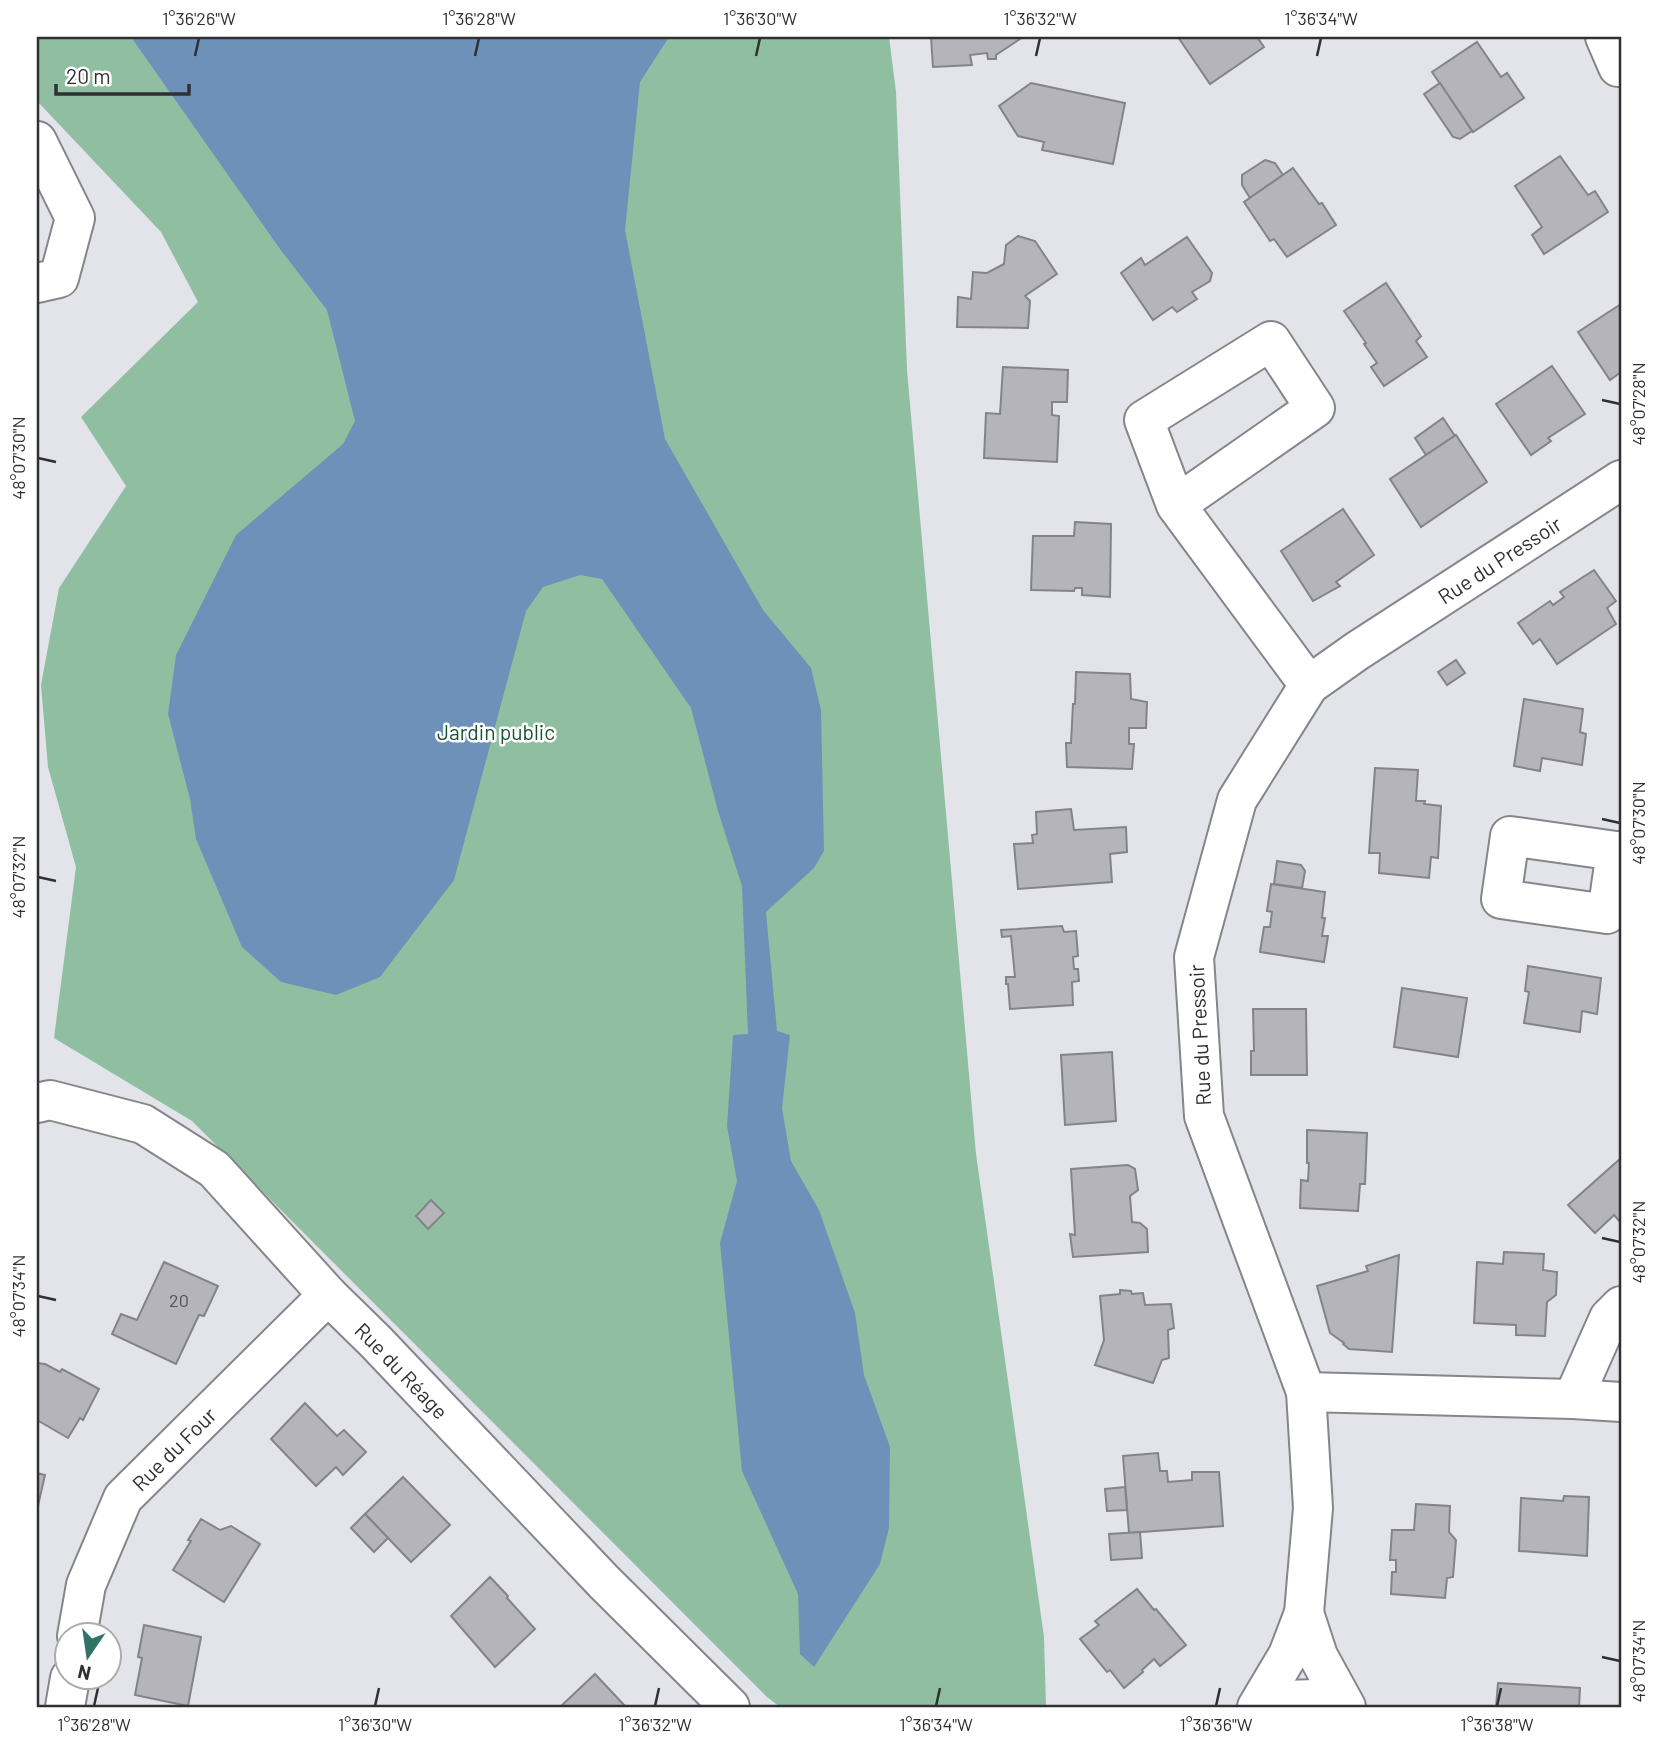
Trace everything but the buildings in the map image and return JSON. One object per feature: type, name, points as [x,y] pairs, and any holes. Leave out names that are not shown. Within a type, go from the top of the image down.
[{"type":"street","points":[[37,141],[75,218],[59,278],[37,284]]},
{"type":"street","points":[[1176,505],[1315,408],[1271,341],[1143,420],[1176,505],[1309,685]]},
{"type":"street","name":"Rue du Pressoir","points":[[1304,1613],[1313,1508],[1306,1392],[1204,1116],[1194,957],[1237,800],[1309,685],[1621,480]]},
{"type":"street","name":"Rue du Réage","points":[[37,1103],[50,1100],[143,1124],[214,1169],[328,1295],[386,1352],[604,1582],[730,1707]]},
{"type":"street","name":"Rue du Four","points":[[80,1622],[86,1585],[123,1498],[328,1295]]},
{"type":"street","points":[[1573,1399],[1609,1318],[1621,1306]]},
{"type":"street","points":[[1306,1392],[1621,1402]]},
{"type":"street","points":[[1258,1707],[1288,1655],[1304,1613]]},
{"type":"street","points":[[1304,1613],[1318,1656],[1346,1707]]},
{"type":"street","points":[[1258,1707],[1285,1700],[1316,1699],[1346,1707]]},
{"type":"green space","name":"Jardin public","points":[[37,37],[889,37],[896,92],[907,370],[976,1154],[1044,1637],[1046,1707],[780,1707],[192,1121],[54,1038],[76,867],[48,767],[41,685],[59,588],[126,486],[81,417],[198,302],[161,232],[37,101]]},
{"type":"water","points":[[131,37],[669,37],[640,82],[625,230],[665,439],[763,610],[811,668],[821,710],[824,851],[814,868],[766,912],[777,1031],[790,1035],[782,1108],[791,1161],[819,1210],[855,1313],[864,1375],[890,1447],[889,1528],[880,1564],[814,1667],[800,1654],[798,1594],[742,1471],[720,1243],[737,1181],[727,1126],[733,1035],[748,1034],[742,886],[718,811],[691,708],[602,579],[580,575],[543,587],[526,611],[454,880],[380,977],[336,995],[281,982],[242,947],[196,839],[190,799],[168,714],[176,655],[236,535],[343,444],[355,421],[327,310],[280,249]]}]
